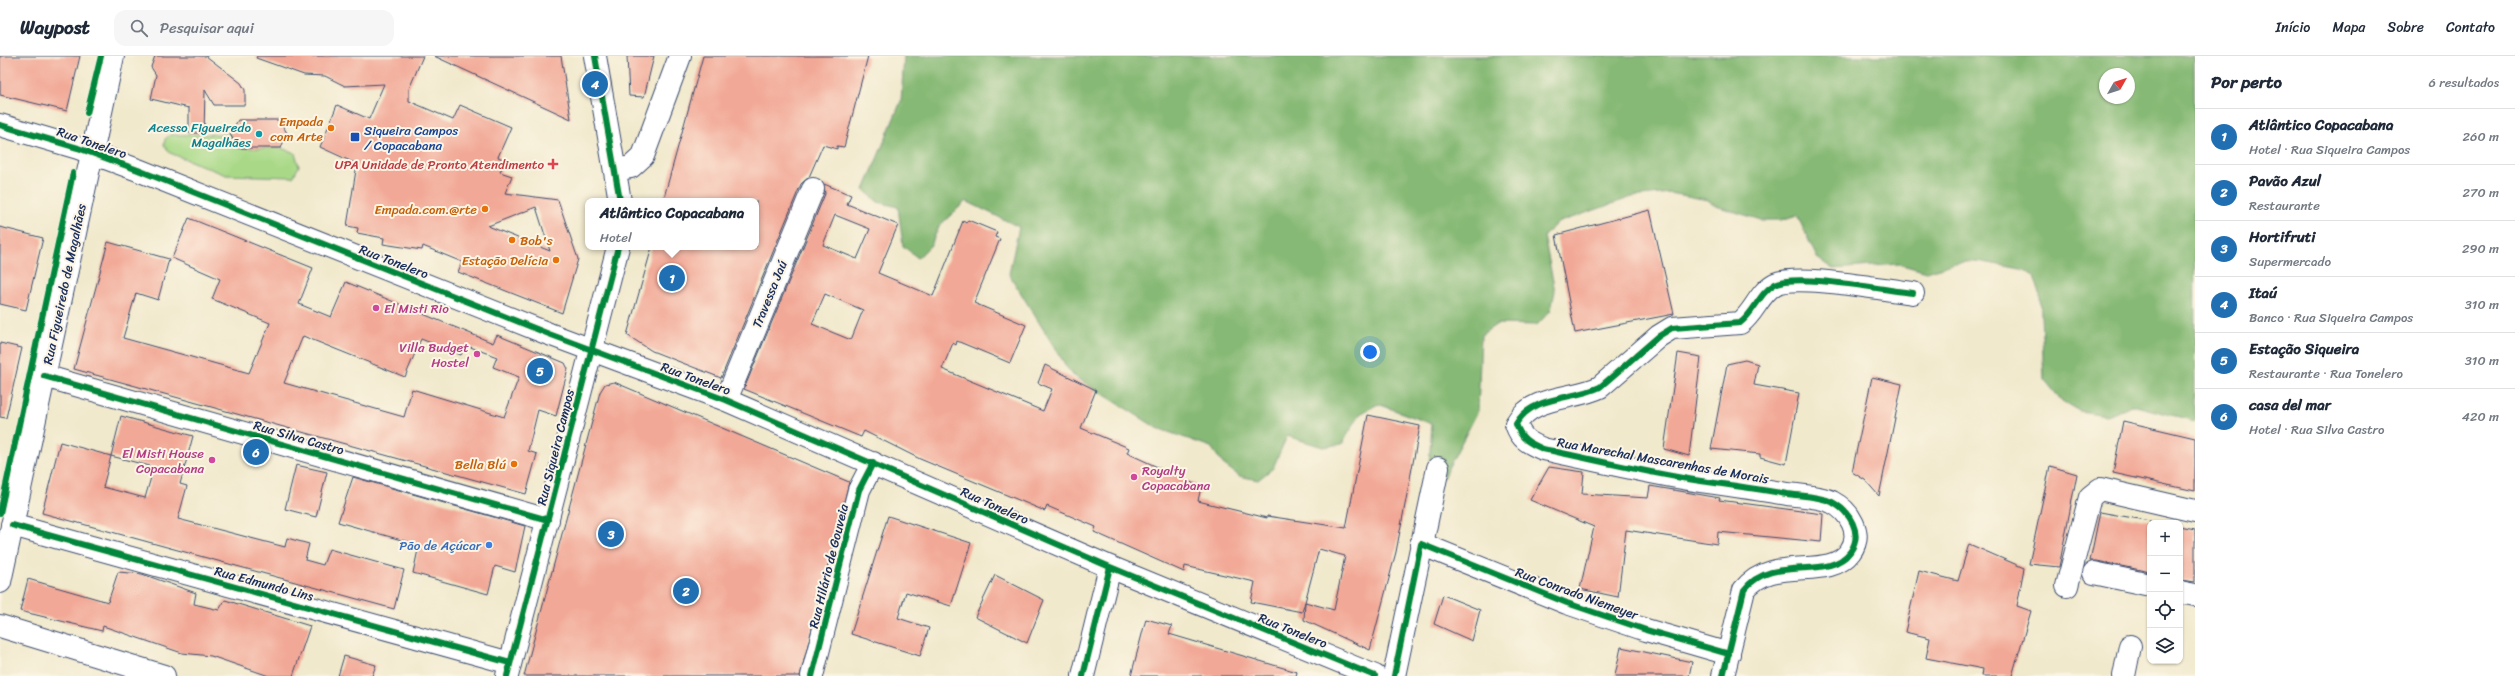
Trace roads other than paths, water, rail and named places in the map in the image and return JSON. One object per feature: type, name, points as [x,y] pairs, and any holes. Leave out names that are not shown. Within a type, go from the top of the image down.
[{"type":"street","name":"Rua Figueiredo de Magalhães","points":[[0,582],[91,152],[113,56]]},
{"type":"street","points":[[595,56],[620,198]]},
{"type":"street","points":[[615,170],[631,167],[643,156],[680,56]]},
{"type":"street","name":"Rua Tonelero","points":[[0,125],[91,152],[591,349],[726,400],[1110,567],[1375,676]]},
{"type":"street","name":"Travessa Jaú","points":[[726,400],[812,189]]},
{"type":"street","name":"Rua Siqueira Campos","points":[[508,670],[617,250]]},
{"type":"street","name":"Rua Marechal Mascarenhas de Morais","points":[[1723,676],[1744,590],[1751,580],[1764,573],[1779,570],[1826,566],[1840,560],[1850,552],[1856,532],[1853,522],[1843,510],[1822,499],[1693,480],[1543,450],[1527,442],[1519,434],[1516,424],[1524,413],[1538,404],[1589,393],[1600,387],[1672,328],[1740,323],[1766,290],[1781,282],[1799,280],[1913,293]]},
{"type":"street","name":"Rua Silva Castro","points":[[44,376],[548,520]]},
{"type":"street","name":"Rua Hilário de Gouveia","points":[[812,676],[859,490],[873,463]]},
{"type":"street","points":[[1394,676],[1438,468]]},
{"type":"street","points":[[2067,586],[2090,498],[2094,492],[2100,489],[2195,511]]},
{"type":"street","name":"Rua Edmundo Lins","points":[[12,525],[508,670]]},
{"type":"street","name":"Rua Conrado Niemeyer","points":[[1421,544],[1568,603],[1646,630],[1729,654]]},
{"type":"street","points":[[1083,676],[1110,567]]},
{"type":"street","points":[[2094,573],[2147,584]]},
{"type":"street","points":[[2183,593],[2195,595]]},
{"type":"street","points":[[0,626],[164,676]]},
{"type":"street","points":[[2124,676],[2130,646]]},
{"type":"place","name":"Itaú","points":[[595,84]]},
{"type":"place","name":"Empada com Arte","points":[[331,128]]},
{"type":"place","name":"Acesso Figueiredo Magalhães","points":[[259,134]]},
{"type":"place","name":"Siqueira Campos / Copacabana","points":[[355,137]]},
{"type":"place","name":"UPA Unidade de Pronto Atendimento","points":[[553,164]]},
{"type":"place","name":"Empada.com.@rte","points":[[485,209]]},
{"type":"place","name":"Bob's","points":[[512,240]]},
{"type":"place","name":"Estação Delícia","points":[[556,260]]},
{"type":"place","name":"Atlântico Copacabana","points":[[672,278]]},
{"type":"place","name":"El Misti Rio","points":[[376,308]]},
{"type":"place","name":"Villa Budget Hostel","points":[[477,354]]},
{"type":"place","name":"Estação Siqueira","points":[[540,371]]},
{"type":"place","name":"casa del mar","points":[[256,452]]},
{"type":"place","name":"El Misti House Copacabana","points":[[212,460]]},
{"type":"place","name":"Bella Blú","points":[[514,464]]},
{"type":"place","name":"Royalty Copacabana","points":[[1134,477]]},
{"type":"place","name":"Hortifruti","points":[[611,534]]},
{"type":"place","name":"Pão de Açúcar","points":[[489,545]]},
{"type":"place","name":"Pavão Azul","points":[[686,591]]}]
